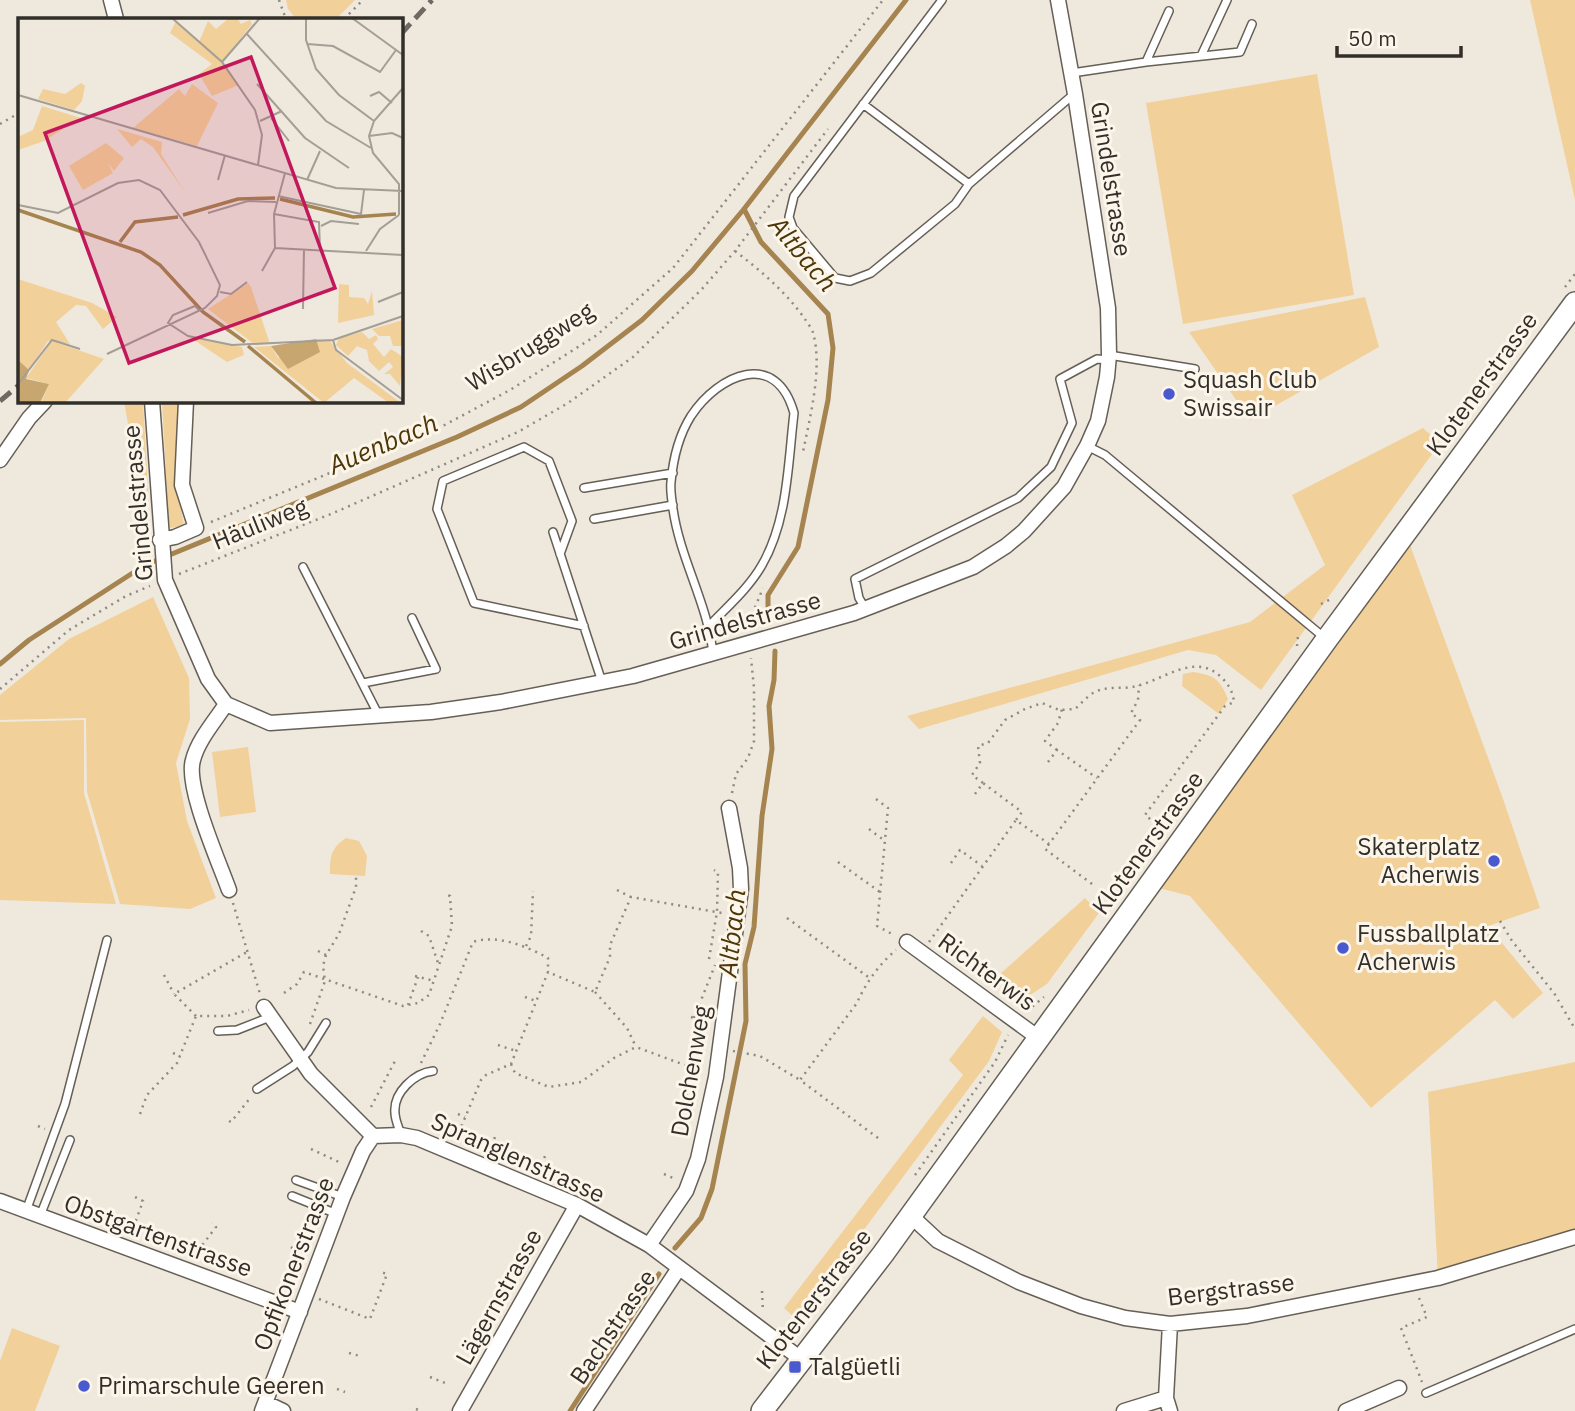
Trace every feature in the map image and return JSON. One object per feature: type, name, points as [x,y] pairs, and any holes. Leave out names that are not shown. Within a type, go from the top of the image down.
[{"type":"main road","name":"Klotenerstrasse","points":[[762,1411],[883,1254],[1327,639],[1575,303]]},
{"type":"street","points":[[111,0],[116,18]]},
{"type":"street","name":"Grindelstrasse","points":[[152,402],[164,574],[208,679],[226,704],[270,723],[431,712],[501,702],[602,682],[713,655],[865,609],[973,567],[1006,547],[1064,487],[1087,446],[1103,401],[1109,358],[1108,308],[1058,0]]},
{"type":"street","points":[[0,460],[29,418],[44,402]]},
{"type":"street","points":[[161,545],[196,528],[182,485],[186,402]]},
{"type":"street","points":[[226,704],[198,747],[191,770],[194,789],[229,890]]},
{"type":"street","name":"Dolchenweg","points":[[649,1245],[690,1182],[698,1159],[716,1077],[741,889],[730,803]]},
{"type":"street","name":"Richterwis","points":[[906,942],[1040,1039]]},
{"type":"street","points":[[267,1012],[300,1060],[339,1105],[373,1136]]},
{"type":"street","name":"Spranglenstrasse","points":[[373,1136],[401,1135],[417,1138],[576,1205],[649,1245],[801,1359]]},
{"type":"street","name":"Opfikonerstrasse","points":[[264,1407],[343,1197],[363,1151],[373,1136]]},
{"type":"street","name":"Obstgartenstrasse","points":[[0,1201],[300,1312]]},
{"type":"street","name":"Lägernstrasse","points":[[460,1411],[576,1205]]},
{"type":"street","name":"Bergstrasse","points":[[910,1215],[938,1241],[1019,1282],[1081,1306],[1125,1318],[1170,1324],[1247,1316],[1438,1278],[1575,1237]]},
{"type":"street","name":"Bachstrasse","points":[[584,1411],[679,1268]]},
{"type":"street","points":[[1124,1411],[1168,1404],[1170,1324]]},
{"type":"street","points":[[1346,1411],[1399,1388]]},
{"type":"street","points":[[264,1407],[283,1411]]},
{"type":"lane","points":[[942,0],[794,196],[789,217],[793,228],[835,278],[850,281],[872,273],[955,204],[969,184],[1075,93]]},
{"type":"lane","points":[[1201,56],[1227,0]]},
{"type":"lane","points":[[1146,62],[1169,11]]},
{"type":"lane","points":[[1071,73],[1240,52],[1252,24]]},
{"type":"lane","points":[[863,104],[969,184]]},
{"type":"lane","points":[[865,609],[859,598],[855,579],[1017,498],[1051,467],[1072,423],[1060,379],[1097,359],[1109,358],[1195,369]]},
{"type":"lane","points":[[709,626],[761,567],[777,534],[794,413],[789,395],[776,380],[756,373],[733,378],[707,395],[690,418],[678,444],[670,485],[685,561],[709,626],[713,655]]},
{"type":"lane","points":[[1087,446],[1105,455],[1327,639]]},
{"type":"lane","points":[[560,554],[572,521],[549,461],[524,447],[443,481],[437,509],[474,603],[584,626]]},
{"type":"lane","points":[[584,488],[673,474]]},
{"type":"lane","points":[[594,519],[673,505]]},
{"type":"lane","points":[[553,532],[602,682]]},
{"type":"lane","points":[[303,567],[379,716]]},
{"type":"lane","points":[[363,683],[436,669],[412,618]]},
{"type":"lane","points":[[33,1214],[65,1104],[107,940]]},
{"type":"lane","points":[[956,953],[992,979]]},
{"type":"lane","points":[[218,1031],[237,1030],[267,1012]]},
{"type":"lane","points":[[257,1089],[309,1052],[326,1023]]},
{"type":"lane","points":[[401,1135],[394,1111],[401,1092],[414,1077],[433,1071]]},
{"type":"lane","points":[[33,1214],[69,1140]]},
{"type":"lane","points":[[296,1180],[343,1197]]},
{"type":"lane","points":[[292,1196],[337,1214]]},
{"type":"lane","points":[[1426,1393],[1575,1329]]},
{"type":"path","points":[[279,0],[286,18]]},
{"type":"path","points":[[345,18],[363,0]]},
{"type":"path","name":"Wisbruggweg","points":[[196,528],[439,428],[510,390],[597,335],[673,268],[883,0]]},
{"type":"path","points":[[0,124],[18,114]]},
{"type":"path","name":"Häuliweg","points":[[0,688],[69,630],[164,574],[344,509],[518,432],[568,403],[633,357],[702,289],[761,217]]},
{"type":"path","points":[[730,803],[736,774],[748,758],[754,741],[754,688],[749,644]]},
{"type":"path","points":[[922,953],[1022,812],[972,775],[980,763],[978,747],[988,743],[1005,720],[1025,709],[1041,703],[1062,709],[1075,709],[1094,692],[1139,685],[1181,669],[1201,666],[1216,672],[1228,684],[1234,702],[1225,706],[1145,815],[1166,832]]},
{"type":"path","points":[[1092,884],[1045,849],[1140,720],[1131,713],[1138,700],[1139,685]]},
{"type":"path","points":[[1062,709],[1058,723],[1045,741],[1097,778]]},
{"type":"path","points":[[1048,762],[1057,750]]},
{"type":"path","points":[[975,794],[983,783]]},
{"type":"path","points":[[800,1080],[857,1003],[871,979],[888,957],[906,942],[877,926],[888,808],[876,799]]},
{"type":"path","points":[[1016,820],[1049,844]]},
{"type":"path","points":[[869,829],[885,841]]},
{"type":"path","points":[[951,863],[960,850],[982,866]]},
{"type":"path","points":[[838,862],[880,892]]},
{"type":"path","points":[[709,959],[717,912],[718,872],[714,870]]},
{"type":"path","points":[[307,1034],[325,981],[323,967],[326,955],[339,934],[343,913],[356,887],[356,873]]},
{"type":"path","points":[[164,975],[174,994],[196,1016],[267,1012],[229,890]]},
{"type":"path","points":[[617,890],[631,897],[737,915]]},
{"type":"path","points":[[526,946],[531,936],[533,891]]},
{"type":"path","points":[[284,993],[297,984],[304,972],[403,1006],[418,1003],[429,995],[452,926],[450,896],[444,894]]},
{"type":"path","points":[[595,992],[610,957],[610,945],[631,897]]},
{"type":"path","points":[[787,918],[871,979]]},
{"type":"path","points":[[1500,921],[1512,941],[1554,993],[1575,1029]]},
{"type":"path","points":[[421,931],[429,936],[439,966]]},
{"type":"path","points":[[414,1077],[440,1024],[473,942],[480,940],[526,946],[548,958],[548,972],[511,1064],[481,1080],[454,1142]]},
{"type":"path","points":[[605,943],[610,945]]},
{"type":"path","points":[[174,994],[211,970],[248,951]]},
{"type":"path","points":[[318,951],[326,955]]},
{"type":"path","points":[[694,1018],[716,961]]},
{"type":"path","points":[[548,972],[595,992],[627,1028],[636,1048]]},
{"type":"path","points":[[408,1005],[416,976],[434,981]]},
{"type":"path","points":[[525,997],[536,1001]]},
{"type":"path","points":[[140,1114],[150,1091],[177,1063],[196,1016]]},
{"type":"path","points":[[680,1116],[694,1069],[700,1020]]},
{"type":"path","points":[[498,1045],[516,1051]]},
{"type":"path","points":[[511,1064],[515,1073],[549,1087],[581,1082],[614,1058],[636,1048],[716,1077]]},
{"type":"path","points":[[727,1050],[764,1058],[800,1080],[877,1138]]},
{"type":"path","points":[[173,1053],[180,1056]]},
{"type":"path","points":[[371,1107],[395,1061],[393,1060]]},
{"type":"path","points":[[229,1121],[231,1122],[257,1089]]},
{"type":"path","points":[[145,1090],[150,1091]]},
{"type":"path","points":[[458,1114],[465,1116]]},
{"type":"path","points":[[487,1155],[495,1137]]},
{"type":"path","points":[[311,1149],[347,1166]]},
{"type":"path","points":[[538,1174],[545,1156]]},
{"type":"path","points":[[129,1240],[143,1201],[133,1196]]},
{"type":"path","points":[[190,1262],[216,1227],[212,1223]]},
{"type":"path","points":[[291,1247],[310,1261]]},
{"type":"path","points":[[318,1299],[370,1319],[387,1275],[381,1272]]},
{"type":"path","points":[[1416,1293],[1427,1317],[1401,1328],[1426,1393]]},
{"type":"path","points":[[349,1353],[360,1356]]},
{"type":"path","points":[[430,1377],[445,1383]]},
{"type":"path","points":[[337,1390],[345,1392]]},
{"type":"path","points":[[416,1409],[421,1411]]},
{"type":"shaded area","points":[[286,0],[355,0],[337,18],[295,18],[288,9]]},
{"type":"shaded area","points":[[1530,0],[1575,0],[1575,200]]},
{"type":"shaded area","points":[[1317,74],[1354,295],[1183,324],[1146,103]]},
{"type":"shaded area","points":[[1365,297],[1379,347],[1250,420],[1189,332]]},
{"type":"shaded area","points":[[124,402],[143,402],[149,506],[143,511]]},
{"type":"shaded area","points":[[162,402],[182,402],[178,491],[184,526],[169,528]]},
{"type":"shaded area","points":[[1423,428],[1440,443],[1261,690],[1216,655],[1188,650],[919,729],[907,716],[1250,622],[1325,565],[1292,495]]},
{"type":"shaded area","points":[[1410,545],[1540,908],[1488,926],[1543,993],[1513,1019],[1495,1000],[1371,1108],[1190,896],[1159,888]]},
{"type":"shaded area","points":[[153,597],[189,678],[190,719],[176,763],[187,821],[216,898],[190,909],[120,904],[87,792],[86,718],[0,720],[0,695],[69,639]]},
{"type":"shaded area","points":[[1193,672],[1215,679],[1222,687],[1228,699],[1219,714],[1182,686],[1183,674]]},
{"type":"shaded area","points":[[84,720],[84,793],[116,904],[0,900],[0,722]]},
{"type":"shaded area","points":[[248,747],[256,812],[220,817],[212,752]]},
{"type":"shaded area","points":[[346,838],[359,841],[367,856],[365,876],[330,874],[332,853]]},
{"type":"shaded area","points":[[1085,898],[1099,913],[1047,984],[1021,1001],[1000,974]]},
{"type":"shaded area","points":[[983,1016],[1002,1032],[989,1061],[797,1320],[784,1308],[963,1075],[949,1060]]},
{"type":"shaded area","points":[[1575,1062],[1575,1237],[1438,1278],[1428,1092]]},
{"type":"shaded area","points":[[12,1328],[60,1346],[35,1411],[0,1411],[0,1361]]},
{"type":"waterway","name":"Auenbach","points":[[0,664],[29,640],[145,565],[457,437],[521,407],[582,366],[642,320],[692,271],[744,209],[906,0]]},
{"type":"waterway","name":"Altbach","points":[[744,209],[761,242],[828,314],[833,348],[828,400],[798,547],[768,595],[768,619]]},
{"type":"waterway","name":"Altbach","points":[[675,1248],[701,1218],[712,1189],[746,1021],[745,964],[754,927],[762,816],[772,749],[769,706],[774,680],[775,651]]},
{"type":"waterway","name":"Altbach","points":[[570,1411],[659,1274]]},
{"type":"railway","points":[[402,33],[432,0]]},
{"type":"railway","points":[[0,401],[18,386]]},
{"type":"place","name":"Squash Club Swissair","points":[[1169,394]]},
{"type":"place","name":"Skaterplatz Acherwis","points":[[1494,861]]},
{"type":"place","name":"Fussballplatz Acherwis","points":[[1343,948]]},
{"type":"place","name":"Talgüetli","points":[[795,1367]]},
{"type":"place","name":"Primarschule Geeren","points":[[84,1386]]}]
